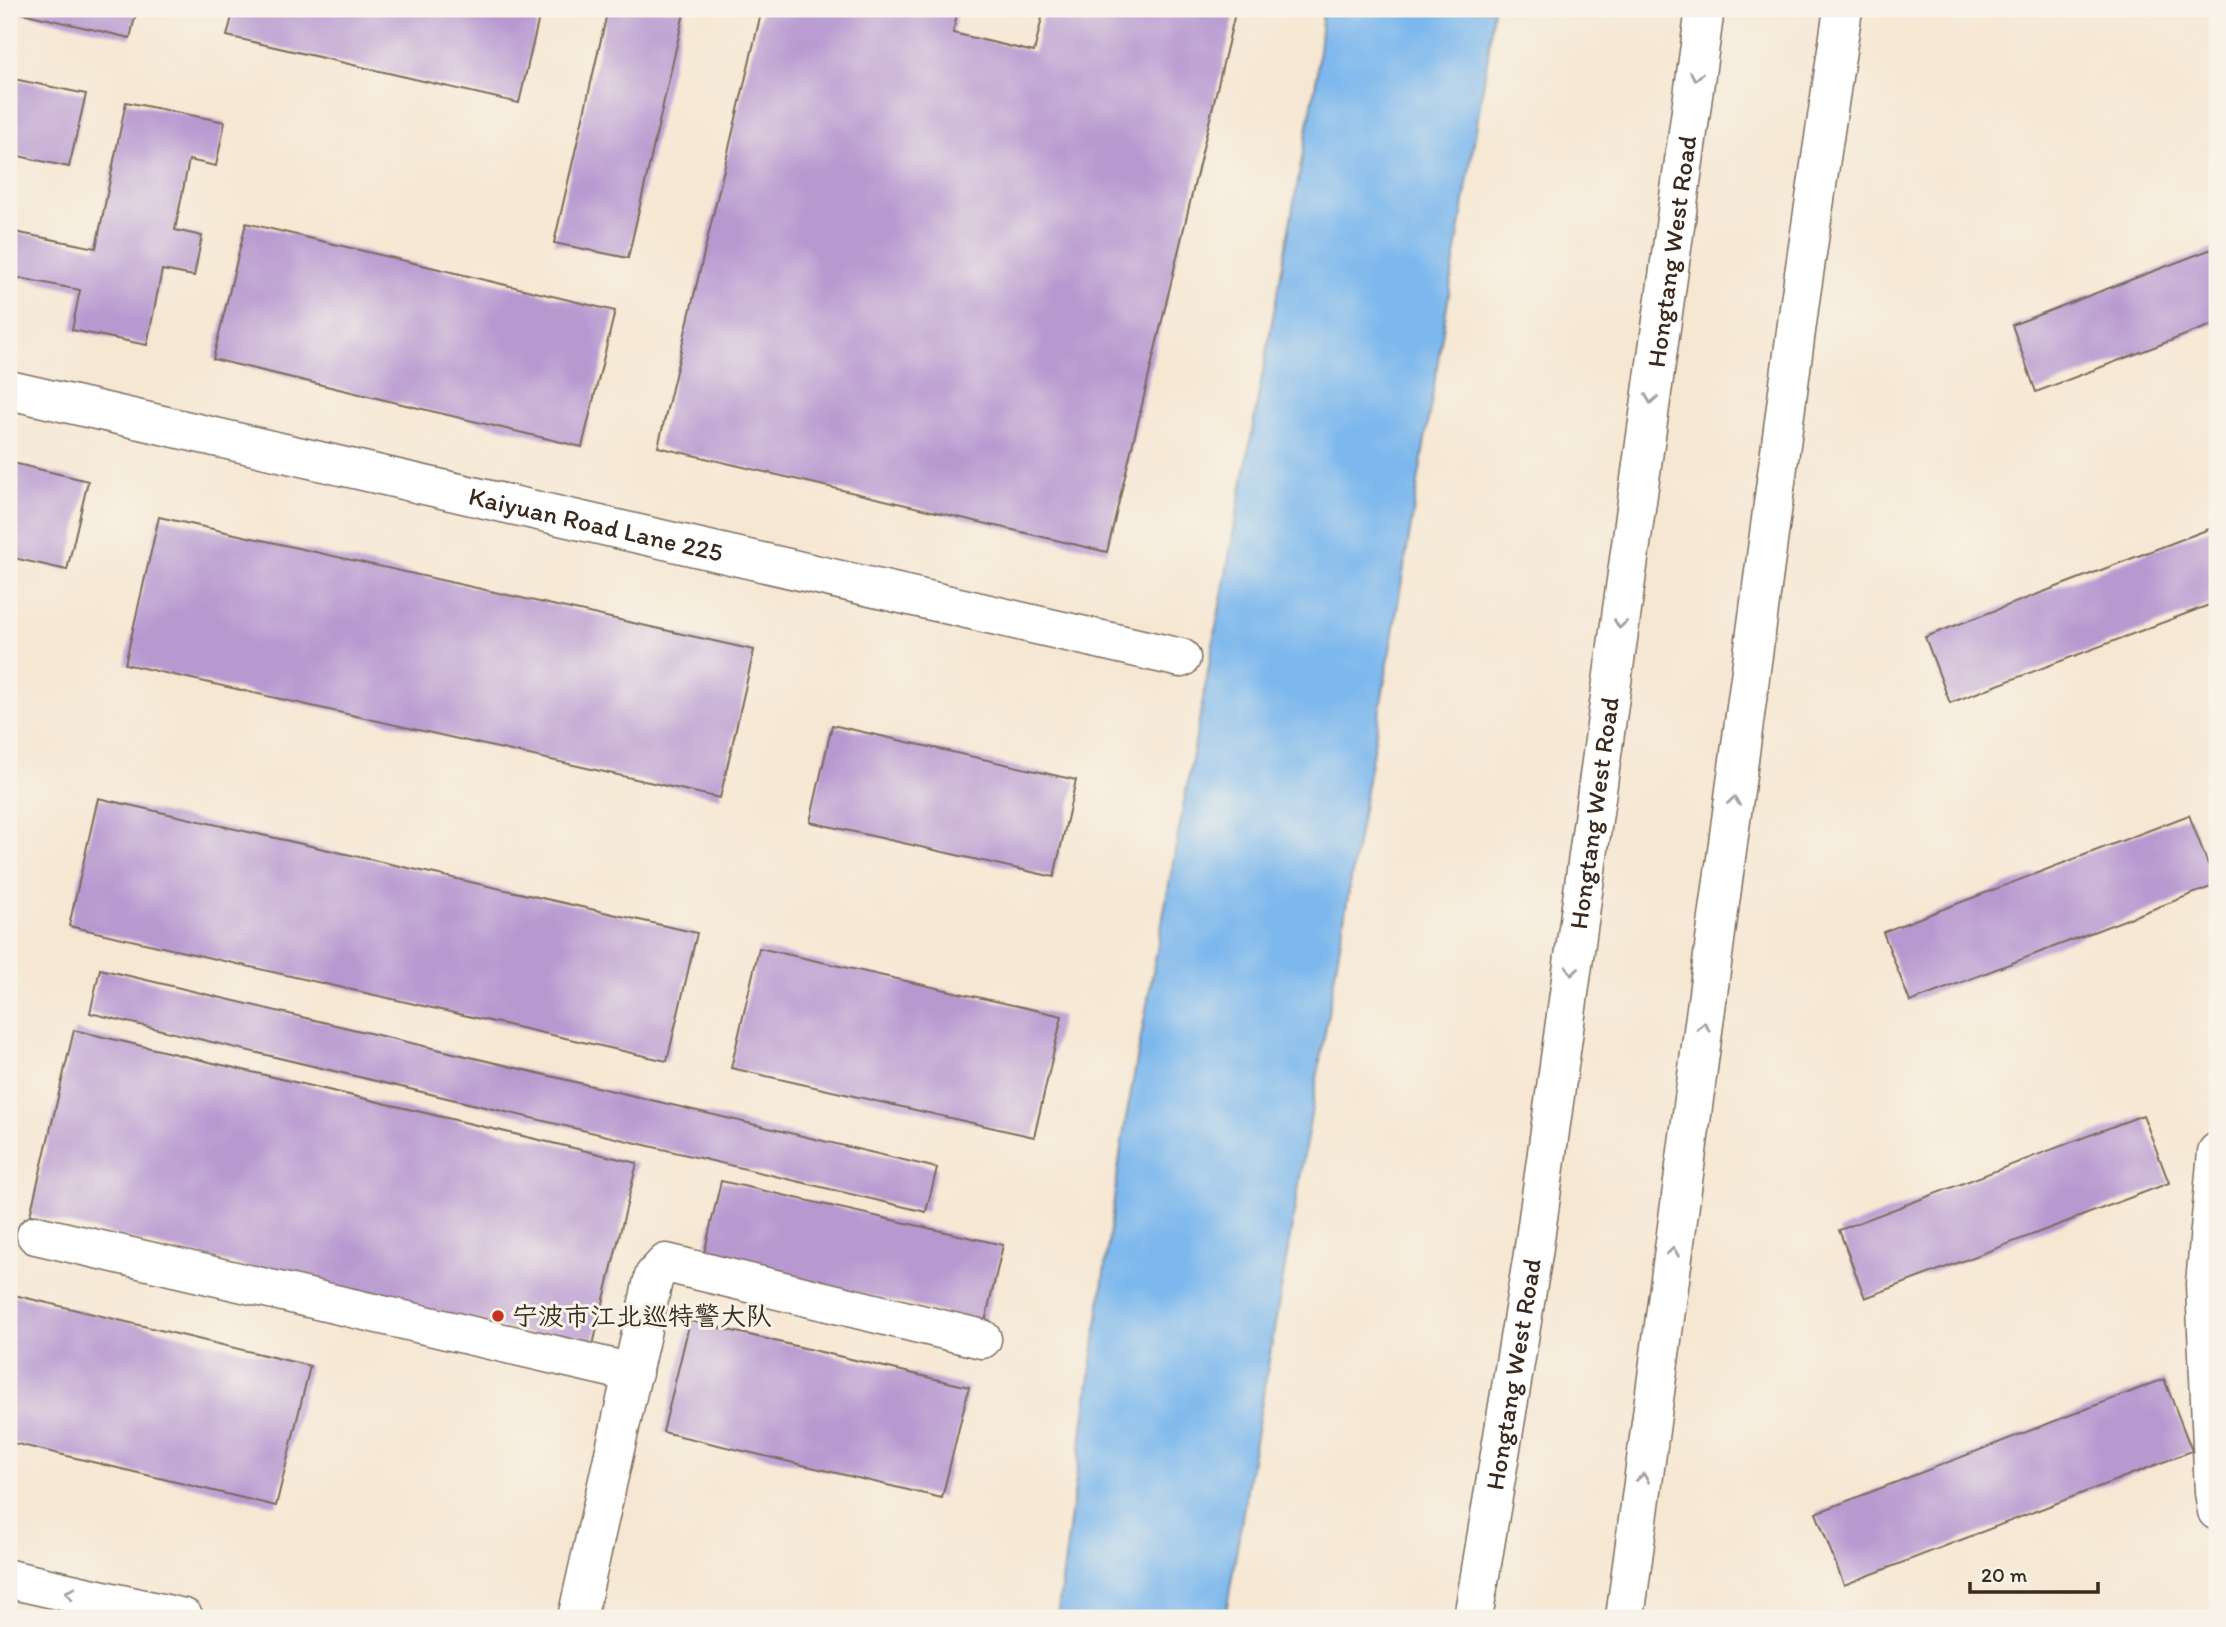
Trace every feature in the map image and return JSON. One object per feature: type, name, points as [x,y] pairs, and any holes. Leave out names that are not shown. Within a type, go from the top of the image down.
[{"type":"main road","name":"Hongtang West Road","points":[[1473,1618],[1533,1254],[1705,9]]},
{"type":"main road","points":[[1625,1618],[1800,301],[1843,10]]},
{"type":"main road","name":"Kaiyuan Road Lane 225","points":[[9,390],[1181,658]]},
{"type":"main road","points":[[2217,1152],[2205,1284],[2217,1511]]},
{"type":"main road","points":[[36,1235],[633,1373]]},
{"type":"main road","points":[[577,1618],[654,1276],[666,1264],[982,1339]]},
{"type":"main road","points":[[1638,1517],[1645,1618]]},
{"type":"main road","points":[[9,1579],[184,1618]]},
{"type":"water","points":[[1323,9],[1493,9],[1488,56],[1403,574],[1225,1618],[1057,1618],[1122,1141],[1316,82]]},
{"type":"building","points":[[9,9],[137,9],[130,38]]},
{"type":"building","points":[[234,9],[541,9],[519,103],[227,36]]},
{"type":"building","points":[[608,9],[685,9],[628,258],[554,243]]},
{"type":"building","points":[[762,9],[958,9],[953,33],[1034,52],[1044,9],[1236,9],[1107,552],[658,447]]},
{"type":"building","points":[[9,78],[86,94],[69,167],[9,154]]},
{"type":"building","points":[[126,102],[225,122],[216,166],[189,160],[175,230],[202,236],[194,276],[162,270],[147,345],[72,330],[80,290],[9,276],[9,231],[96,248]]},
{"type":"building","points":[[246,223],[615,311],[582,447],[213,359]]},
{"type":"building","points":[[2217,247],[2217,323],[2036,392],[2012,325]]},
{"type":"building","points":[[9,462],[88,481],[67,570],[9,557]]},
{"type":"building","points":[[159,517],[754,650],[720,798],[125,664]]},
{"type":"building","points":[[2217,526],[2217,602],[1950,703],[1925,637]]},
{"type":"building","points":[[832,725],[1076,780],[1054,877],[810,822]]},
{"type":"building","points":[[98,798],[697,933],[667,1061],[69,926]]},
{"type":"building","points":[[2189,815],[2216,885],[1910,1002],[1883,932]]},
{"type":"building","points":[[759,948],[1062,1016],[1034,1137],[731,1068]]},
{"type":"building","points":[[100,969],[937,1168],[926,1212],[90,1013]]},
{"type":"building","points":[[74,1030],[637,1163],[592,1349],[30,1215]]},
{"type":"building","points":[[2143,1115],[2169,1183],[1865,1298],[1839,1230]]},
{"type":"building","points":[[721,1181],[1003,1245],[985,1322],[703,1258]]},
{"type":"building","points":[[10,1294],[310,1366],[276,1506],[9,1442]]},
{"type":"building","points":[[690,1321],[969,1387],[942,1498],[663,1432]]},
{"type":"building","points":[[2164,1379],[2192,1451],[1844,1585],[1816,1513]]},
{"type":"place","name":"宁波市江北巡特警大队","points":[[498,1316]]}]
